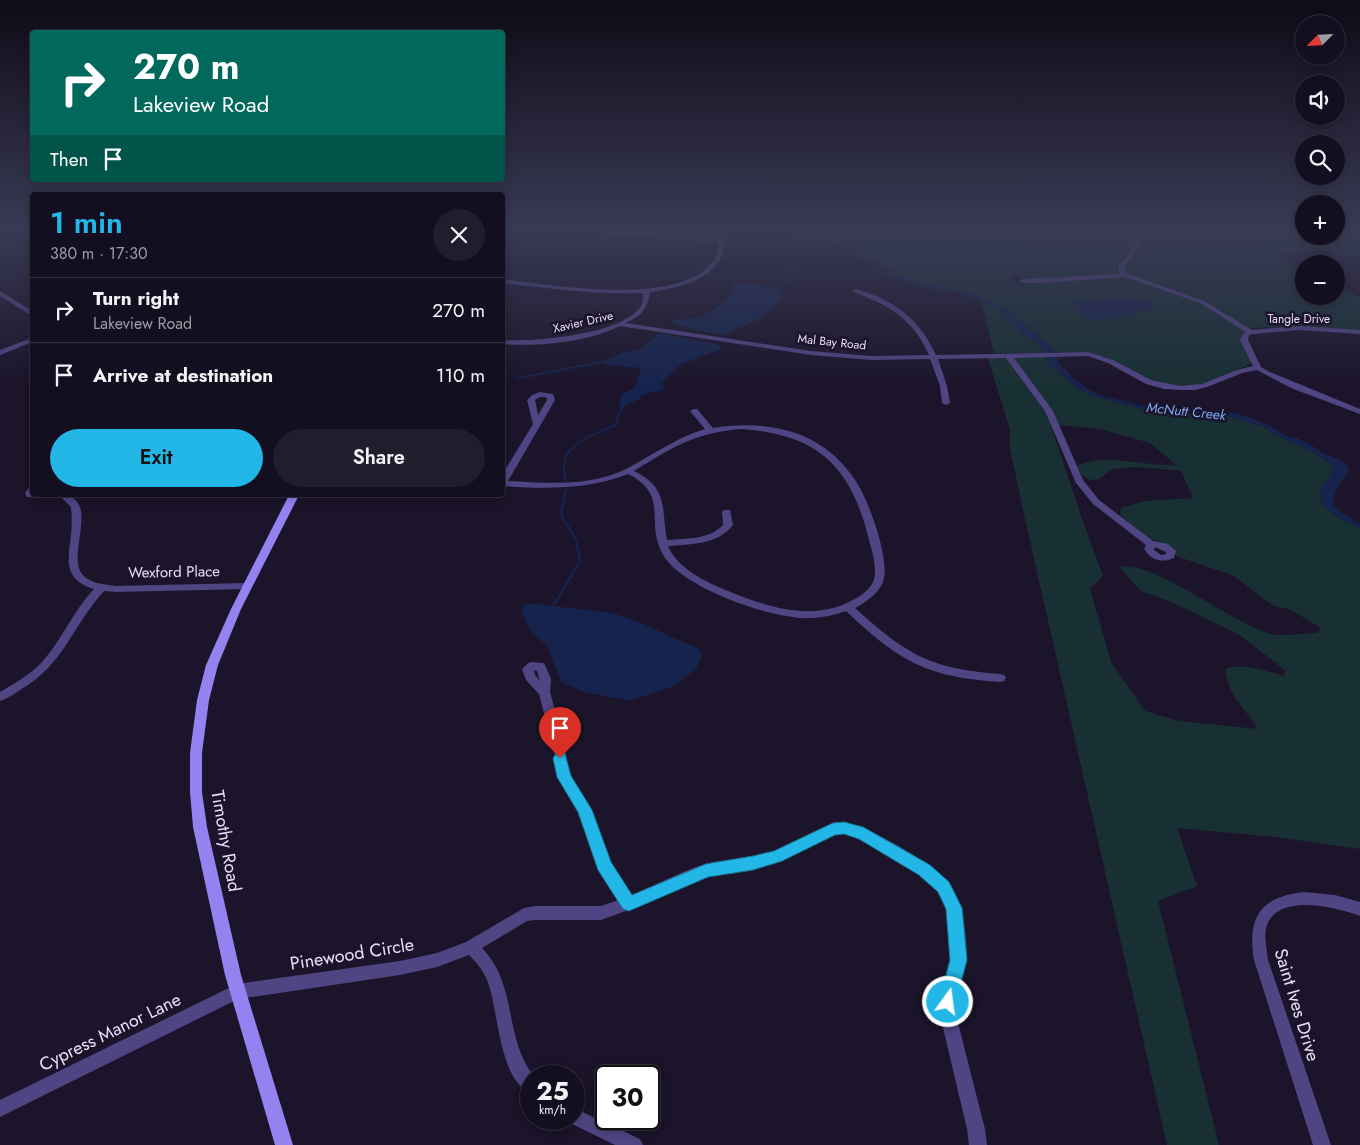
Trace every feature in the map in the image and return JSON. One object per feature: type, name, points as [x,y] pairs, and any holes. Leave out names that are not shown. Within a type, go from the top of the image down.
[{"type":"main road","name":"Timothy Road","points":[[284,1145],[237,992],[200,827],[196,792],[196,753],[202,707],[212,665],[227,627],[293,497]]},
{"type":"street","points":[[505,281],[608,290],[647,290],[683,284],[691,280]]},
{"type":"street","points":[[1022,281],[1048,280]]},
{"type":"street","points":[[1145,280],[1202,302],[1251,332]]},
{"type":"street","name":"Xavier Drive","points":[[505,342],[542,343],[623,325],[635,316],[644,305],[648,297],[647,290]]},
{"type":"street","points":[[856,291],[886,303],[909,318],[918,327],[934,357],[946,393],[946,403]]},
{"type":"street","points":[[0,293],[30,313]]},
{"type":"street","name":"Mal Bay Road","points":[[623,325],[819,354],[870,358],[1041,354],[1097,356],[1116,363],[1148,382],[1183,388],[1204,386],[1248,368],[1258,368]]},
{"type":"street","name":"Tangle Drive","points":[[1258,368],[1244,340],[1246,334],[1251,332],[1291,328],[1360,332]]},
{"type":"street","points":[[0,353],[30,341]]},
{"type":"street","points":[[1008,355],[1049,411],[1079,481],[1096,502],[1151,544]]},
{"type":"street","points":[[1258,368],[1302,390],[1360,412]]},
{"type":"street","points":[[694,411],[710,430]]},
{"type":"street","points":[[505,478],[537,426]]},
{"type":"street","points":[[505,483],[575,485],[602,481],[628,471],[683,438],[710,430],[751,428],[789,434],[821,449],[845,472],[860,495],[880,567],[877,583],[871,592],[848,607],[836,611],[809,614],[787,613],[762,607],[690,577],[681,571],[668,556],[663,543],[654,491],[646,481],[628,471]]},
{"type":"street","name":"Wexford Place","points":[[67,497],[72,501],[76,511],[74,568],[81,580],[101,587],[248,586]]},
{"type":"street","points":[[663,543],[704,539],[718,535],[728,525],[728,512]]},
{"type":"street","points":[[0,697],[30,679],[45,666],[86,604],[101,587]]},
{"type":"street","points":[[848,607],[882,639],[917,661],[960,676],[1000,678]]},
{"type":"street","points":[[0,692],[19,686]]},
{"type":"street","points":[[544,692],[559,748],[564,777],[585,810],[604,865],[629,904]]},
{"type":"street","name":"Pinewood Circle","points":[[237,992],[400,968],[437,960],[471,947],[524,915],[535,913],[600,913],[629,904],[706,870],[753,863],[777,857],[833,829],[844,828],[863,833],[924,870],[944,887],[954,908],[959,960],[950,991],[948,1015],[976,1129],[978,1145]]},
{"type":"street","name":"Saint Ives Drive","points":[[1322,1145],[1261,960],[1258,940],[1260,924],[1267,911],[1282,903],[1302,898],[1321,898],[1342,902],[1360,909]]},
{"type":"street","points":[[471,947],[483,960],[494,977],[503,1007],[510,1052],[520,1071]]},
{"type":"street","name":"Cypress Manor Lane","points":[[0,1109],[237,992]]},
{"type":"street","points":[[585,1121],[634,1145]]},
{"type":"green space","points":[[914,280],[1012,280],[1020,284],[1027,284],[1057,280],[1137,280],[1205,305],[1245,331],[1241,339],[1252,363],[1206,384],[1182,387],[1147,379],[1106,357],[1072,352],[1054,352],[1053,349],[1006,309],[974,294]],"holes":[[[1118,298],[1150,301],[1147,310],[1101,320],[1075,302]]]},
{"type":"green space","points":[[1148,280],[1295,280],[1295,305],[1345,305],[1345,290],[1360,297],[1360,331],[1284,327],[1249,328],[1216,308],[1191,296]]},
{"type":"green space","points":[[981,302],[1001,311],[1023,333],[1038,344],[1045,353],[994,353]]},
{"type":"green space","points":[[987,355],[1003,357],[1009,361],[1046,410],[1103,576],[1090,589],[1111,662],[1145,711],[1179,721],[1258,729],[1230,689],[1225,670],[1245,667],[1284,676],[1285,670],[1238,634],[1171,602],[1141,591],[1119,567],[1133,567],[1172,582],[1255,628],[1271,634],[1317,633],[1321,628],[1291,610],[1272,605],[1234,576],[1176,556],[1171,548],[1148,538],[1120,515],[1121,508],[1145,501],[1193,498],[1181,471],[1131,467],[1111,470],[1097,480],[1091,480],[1083,476],[1077,466],[1101,460],[1176,465],[1150,443],[1100,429],[1058,425],[1014,360],[1016,357],[1045,356],[1050,365],[1076,387],[1090,395],[1152,412],[1221,414],[1263,426],[1272,433],[1310,450],[1333,465],[1331,474],[1323,486],[1322,501],[1331,513],[1360,528],[1360,849],[1276,837],[1177,828],[1197,886],[1158,901],[1219,1145],[1167,1145],[1025,519],[1010,449],[1010,430]]},
{"type":"water","name":"McNutt Creek","points":[[900,280],[914,280],[974,294],[1006,309],[1053,349],[1060,365],[1078,382],[1104,396],[1148,407],[1222,410],[1248,417],[1268,425],[1287,436],[1310,444],[1321,452],[1343,462],[1348,467],[1348,473],[1336,491],[1333,504],[1342,513],[1360,524],[1360,528],[1331,513],[1325,507],[1321,494],[1323,486],[1331,474],[1333,465],[1310,450],[1272,433],[1263,426],[1221,414],[1152,412],[1090,395],[1076,387],[1050,365],[1038,344],[1023,333],[1001,311],[962,294],[926,288]]},
{"type":"water","points":[[732,281],[776,288],[783,293],[779,304],[761,318],[724,335],[672,323],[674,319],[694,319],[715,309],[734,292]]},
{"type":"water","points":[[1118,298],[1153,302],[1155,306],[1126,315],[1095,320],[1072,305],[1080,301]]},
{"type":"water","points":[[659,333],[715,344],[720,346],[721,349],[681,364],[662,383],[666,389],[642,395],[639,399],[620,408],[621,394],[633,389],[641,371],[639,368],[603,364],[604,361],[622,353],[642,348]]},
{"type":"water","points":[[527,603],[613,613],[639,622],[699,649],[702,654],[696,669],[674,686],[629,701],[584,692],[561,682],[546,644],[526,624],[522,608]]},
{"type":"waterway","points":[[773,290],[786,280]]},
{"type":"waterway","points":[[519,378],[606,361]]},
{"type":"waterway","points":[[565,479],[564,464],[568,452],[587,437],[617,424],[618,416],[624,405]]},
{"type":"waterway","points":[[554,605],[580,561],[576,539],[563,519],[561,512],[566,489]]},
{"type":"route","points":[[560,758],[564,777],[585,810],[604,865],[629,904],[706,870],[764,861],[777,857],[833,829],[844,828],[863,833],[924,870],[944,887],[954,908],[959,960],[948,1002]]}]
